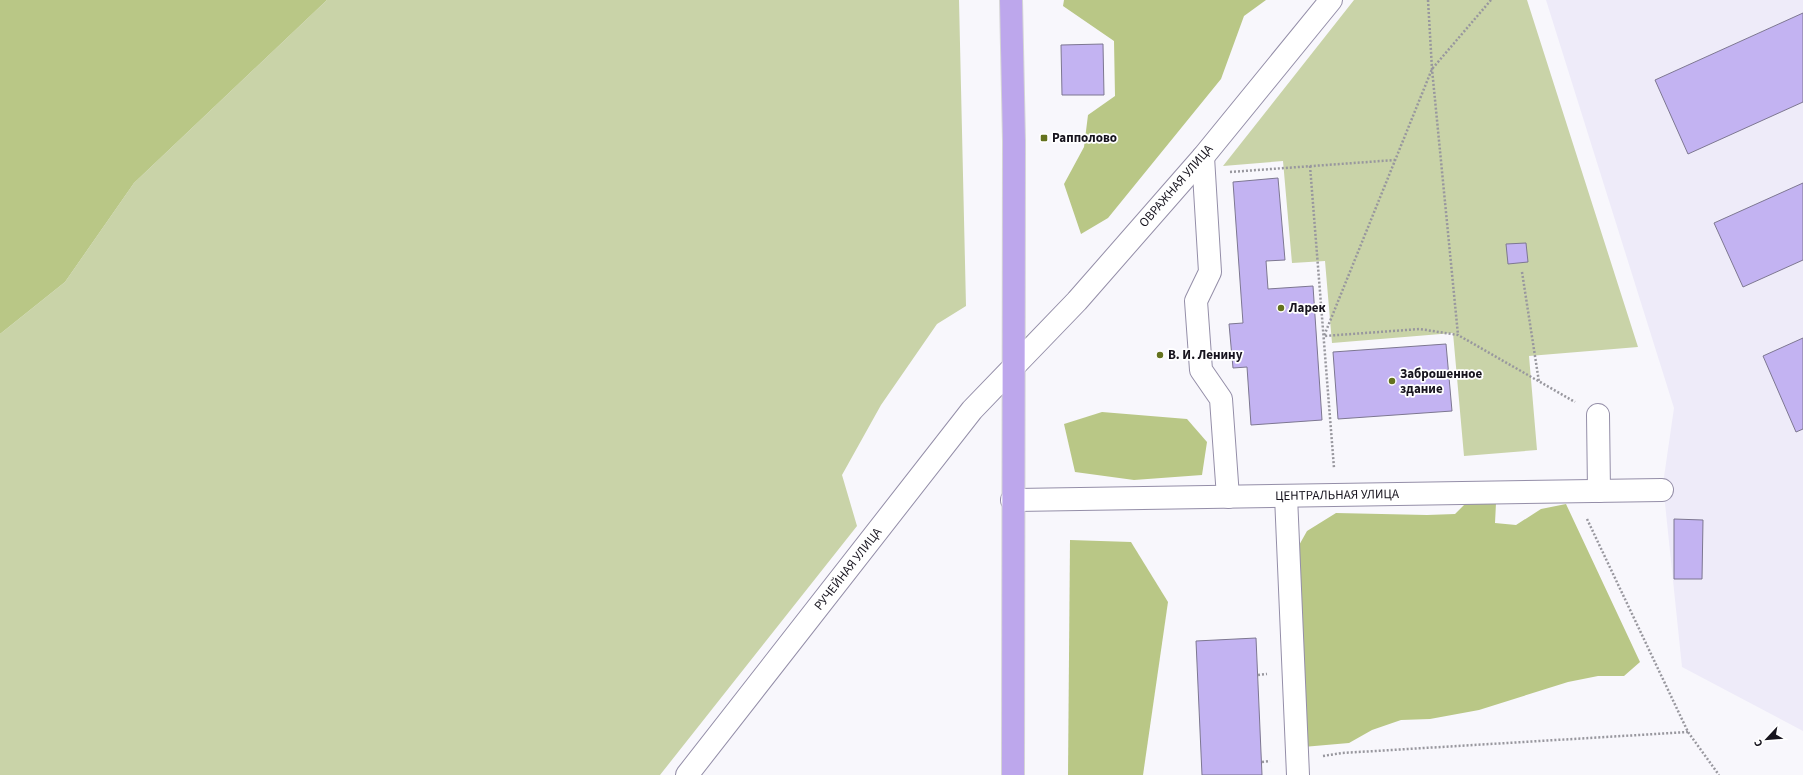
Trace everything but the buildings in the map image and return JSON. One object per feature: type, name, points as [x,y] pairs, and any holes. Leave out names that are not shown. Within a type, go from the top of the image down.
[{"type":"main road","points":[[1011,0],[1014,141],[1012,500],[1013,775]]},
{"type":"street","name":"ОВРАЖНАЯ УЛИЦА","points":[[1013,365],[1077,301],[1203,165],[1331,0]]},
{"type":"street","points":[[1203,165],[1210,272],[1196,301],[1202,370],[1221,399],[1228,497]]},
{"type":"street","name":"РУЧЕЙНАЯ УЛИЦА","points":[[687,775],[972,410],[1013,365]]},
{"type":"street","points":[[1598,415],[1599,491]]},
{"type":"street","name":"ЦЕНТРАЛЬНАЯ УЛИЦА","points":[[1012,500],[1662,490]]},
{"type":"street","points":[[1286,496],[1298,768]]},
{"type":"path","points":[[1428,0],[1432,69],[1458,335]]},
{"type":"path","points":[[1324,336],[1432,69],[1491,0]]},
{"type":"path","points":[[1203,165],[1310,166],[1395,160]]},
{"type":"path","points":[[1310,166],[1336,495]]},
{"type":"path","points":[[1522,272],[1539,382]]},
{"type":"path","points":[[1324,336],[1420,329],[1458,335],[1598,415]]},
{"type":"path","points":[[1574,491],[1688,732],[1719,775]]},
{"type":"path","points":[[1298,768],[1342,753],[1688,732]]},
{"type":"shaded area","points":[[1546,0],[1803,0],[1803,731],[1682,667],[1663,484],[1674,408]]},
{"type":"green space","points":[[0,0],[327,0],[134,183],[65,282],[0,334]]},
{"type":"green space","points":[[327,0],[959,0],[966,306],[937,324],[881,405],[842,475],[857,526],[660,775],[0,775],[0,334],[65,282],[134,183]]},
{"type":"green space","points":[[1064,0],[1266,0],[1244,16],[1221,79],[1108,218],[1081,234],[1064,184],[1084,147],[1088,115],[1115,96],[1114,41],[1063,6]]},
{"type":"green space","points":[[1354,0],[1527,0],[1638,347],[1529,356],[1537,450],[1464,456],[1453,333],[1332,343],[1325,261],[1292,263],[1283,161],[1223,166]]},
{"type":"green space","points":[[1102,412],[1187,419],[1207,442],[1202,475],[1134,480],[1075,472],[1064,424]]},
{"type":"green space","points":[[1496,503],[1495,523],[1516,525],[1541,509],[1566,504],[1640,662],[1624,676],[1598,676],[1568,682],[1479,710],[1430,719],[1401,720],[1372,730],[1349,743],[1303,747],[1293,556],[1307,531],[1336,513],[1427,515],[1455,514],[1465,504]]},
{"type":"green space","points":[[1070,540],[1131,542],[1168,602],[1143,775],[1068,775]]},
{"type":"place","name":"Рапполово","points":[[1044,138]]},
{"type":"place","name":"Ларек","points":[[1281,308]]},
{"type":"place","name":"В. И. Ленину","points":[[1160,355]]},
{"type":"place","name":"Заброшенное здание","points":[[1392,381]]}]
